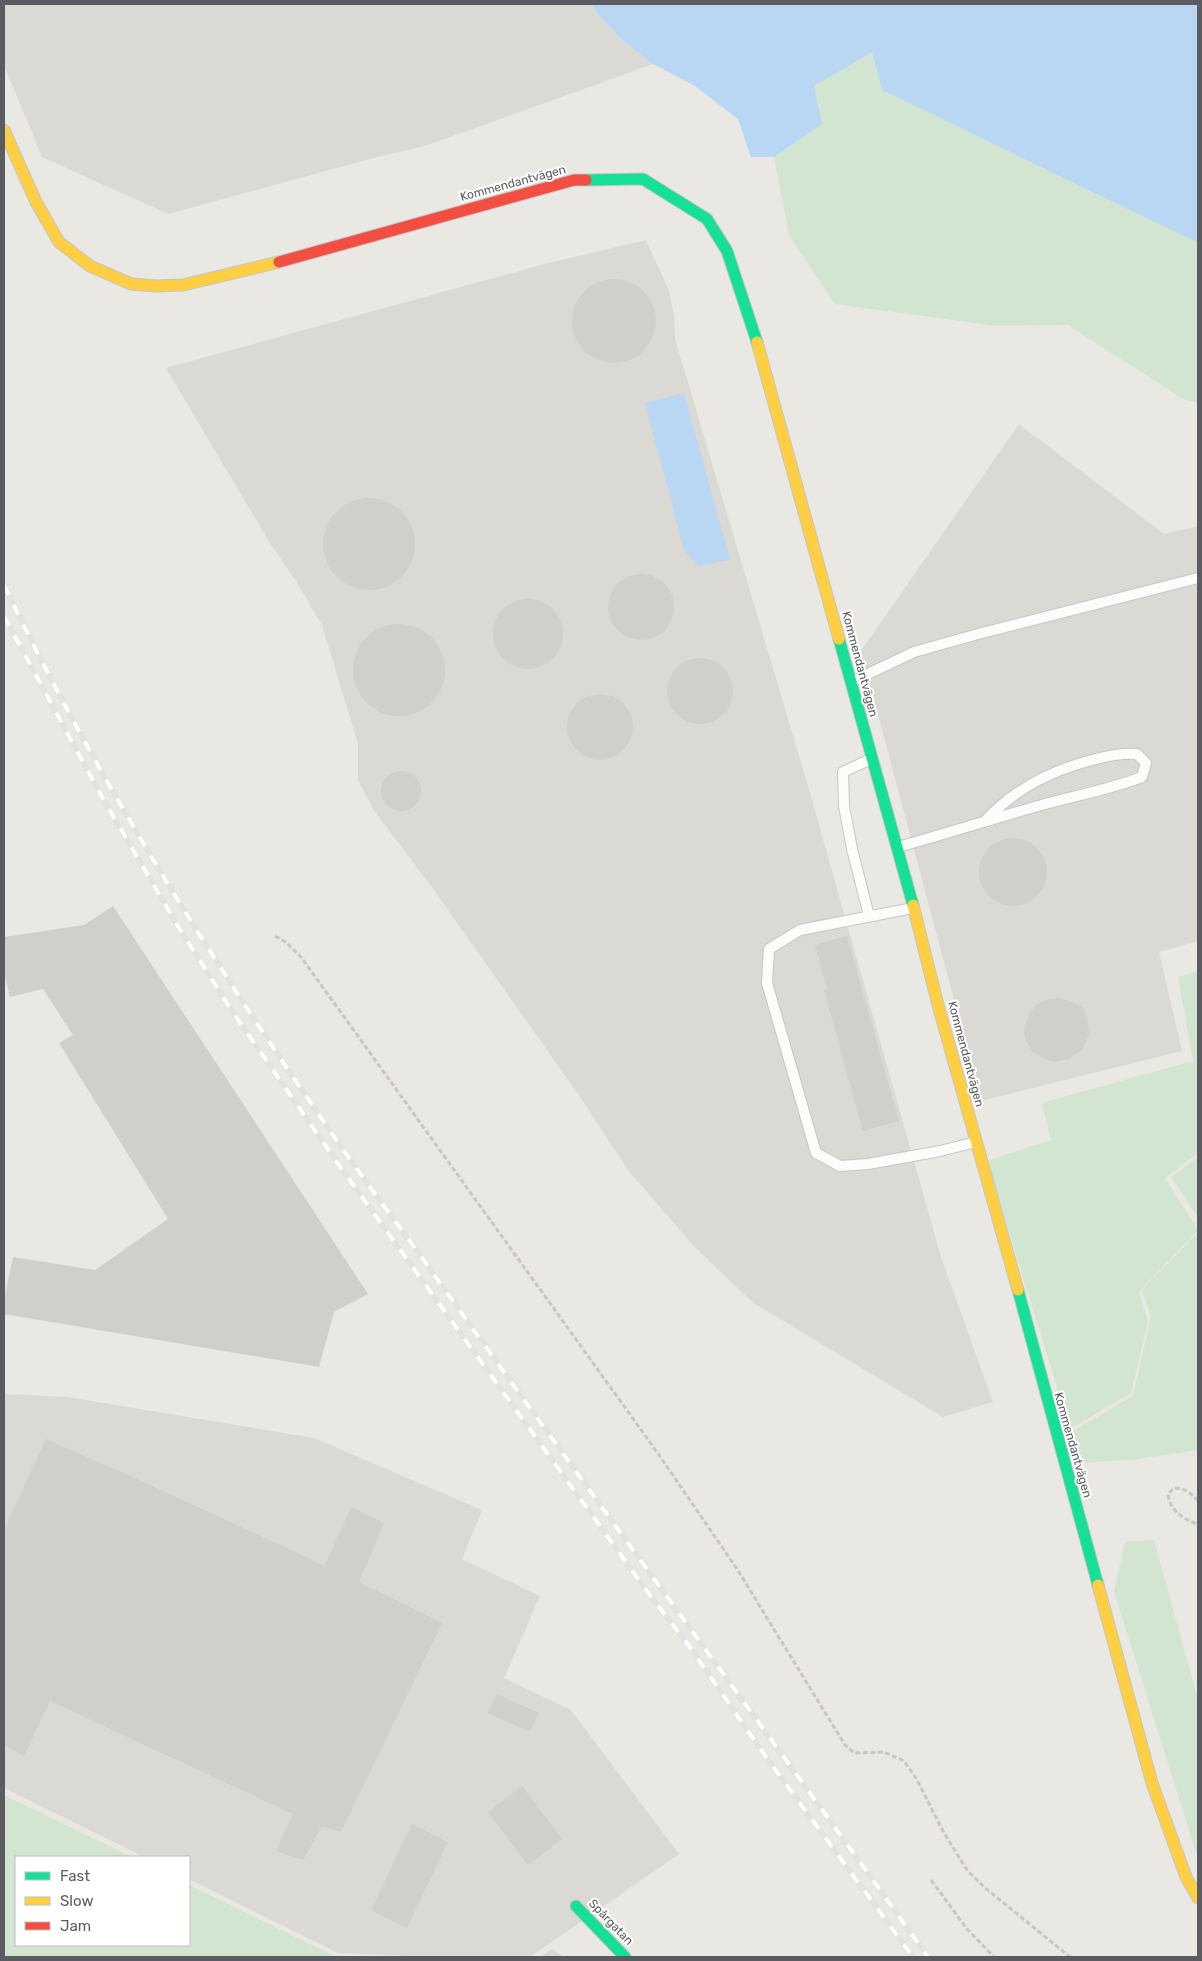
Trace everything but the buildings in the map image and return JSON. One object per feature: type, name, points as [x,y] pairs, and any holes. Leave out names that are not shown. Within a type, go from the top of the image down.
[{"type":"street","name":"Kommendantvägen","points":[[4,130],[36,202],[59,242],[90,266],[131,284],[156,286],[183,285],[246,271],[574,180],[644,179],[707,219],[727,251],[751,321],[914,908],[938,1005],[1152,1783],[1186,1877],[1198,1898]]},
{"type":"street","name":"Spårgatan","points":[[576,1906],[625,1957]]},
{"type":"lane","points":[[850,682],[914,652],[1198,578]]},
{"type":"lane","points":[[897,848],[1039,806],[1116,787],[1142,776],[1146,763],[1138,754],[1123,753],[1069,766],[1039,779],[1017,792],[998,807],[984,822]]},
{"type":"lane","points":[[869,916],[852,849],[844,806],[843,772],[872,758]]},
{"type":"lane","points":[[914,908],[800,930],[769,949],[767,983],[816,1154],[840,1166],[877,1163],[976,1142]]},
{"type":"path","points":[[275,936],[287,943],[301,957],[657,1452],[737,1569],[797,1664],[838,1736],[854,1753],[884,1752],[904,1761],[916,1778],[951,1846],[967,1870],[984,1887],[1070,1957]]},
{"type":"path","points":[[1198,1501],[1192,1493],[1182,1488],[1174,1488],[1168,1494],[1169,1501],[1177,1513],[1188,1521],[1198,1524]]},
{"type":"path","points":[[931,1880],[967,1928],[994,1957]]},
{"type":"shaded area","points":[[4,4],[591,4],[600,17],[621,39],[653,64],[425,146],[377,157],[168,214],[42,157],[4,65]]},
{"type":"shaded area","points":[[646,240],[669,291],[674,315],[675,339],[808,786],[941,1257],[993,1402],[943,1417],[752,1302],[691,1243],[628,1170],[576,1091],[431,886],[375,812],[358,780],[358,744],[322,625],[296,581],[271,545],[166,368],[545,264]]},
{"type":"shaded area","points":[[1019,424],[1164,534],[1198,526],[1198,941],[1159,952],[1182,1051],[981,1101],[861,651]]},
{"type":"shaded area","points":[[4,1394],[68,1397],[314,1438],[482,1510],[462,1559],[540,1596],[504,1678],[571,1710],[679,1854],[530,1957],[430,1957],[338,1953],[190,1879],[190,1856],[142,1856],[4,1788]]},
{"type":"shaded area","points":[[552,1949],[564,1957],[540,1957]]},
{"type":"green space","points":[[872,51],[882,90],[1198,243],[1198,403],[1183,399],[1068,325],[997,326],[835,304],[789,235],[774,157],[822,124],[814,86]]},
{"type":"green space","points":[[1198,971],[1198,1153],[1165,1178],[1198,1230],[1139,1292],[1148,1321],[1131,1393],[1070,1429],[987,1161],[1051,1140],[1042,1103],[1193,1061],[1178,977]]},
{"type":"green space","points":[[1198,1157],[1198,1218],[1171,1177]]},
{"type":"green space","points":[[1198,1232],[1198,1450],[1137,1459],[1084,1463],[1071,1432],[1133,1396],[1151,1317],[1142,1290]]},
{"type":"green space","points":[[1154,1540],[1198,1700],[1198,1859],[1114,1591],[1125,1542]]},
{"type":"green space","points":[[4,1795],[130,1856],[15,1856],[15,1946],[190,1946],[190,1885],[336,1957],[4,1957]]},
{"type":"water","points":[[591,4],[1198,4],[1198,243],[882,90],[872,52],[814,86],[822,124],[774,157],[751,157],[738,119],[695,86],[653,64],[621,39],[600,17]]},
{"type":"water","points":[[684,393],[730,560],[698,566],[684,550],[645,403]]},
{"type":"railway","points":[[4,585],[80,733],[121,805],[253,1018],[358,1170],[928,1957]]},
{"type":"railway","points":[[4,616],[102,797],[176,923],[232,1011],[341,1168],[652,1598],[687,1643],[766,1757],[913,1957]]},
{"type":"traffic: fast","points":[[586,180],[643,179],[707,219],[727,251],[757,342]]},
{"type":"traffic: fast","points":[[839,639],[913,905]]},
{"type":"traffic: fast","points":[[1018,1290],[1098,1585]]},
{"type":"traffic: fast","points":[[576,1906],[625,1957]]},
{"type":"traffic: slow","points":[[4,130],[36,202],[59,242],[90,266],[131,284],[156,286],[183,285],[279,262]]},
{"type":"traffic: slow","points":[[757,342],[839,639]]},
{"type":"traffic: slow","points":[[913,905],[938,1005],[1018,1290]]},
{"type":"traffic: slow","points":[[1098,1585],[1152,1783],[1186,1877],[1198,1898]]},
{"type":"traffic: jam","points":[[279,262],[574,180],[586,180]]}]
